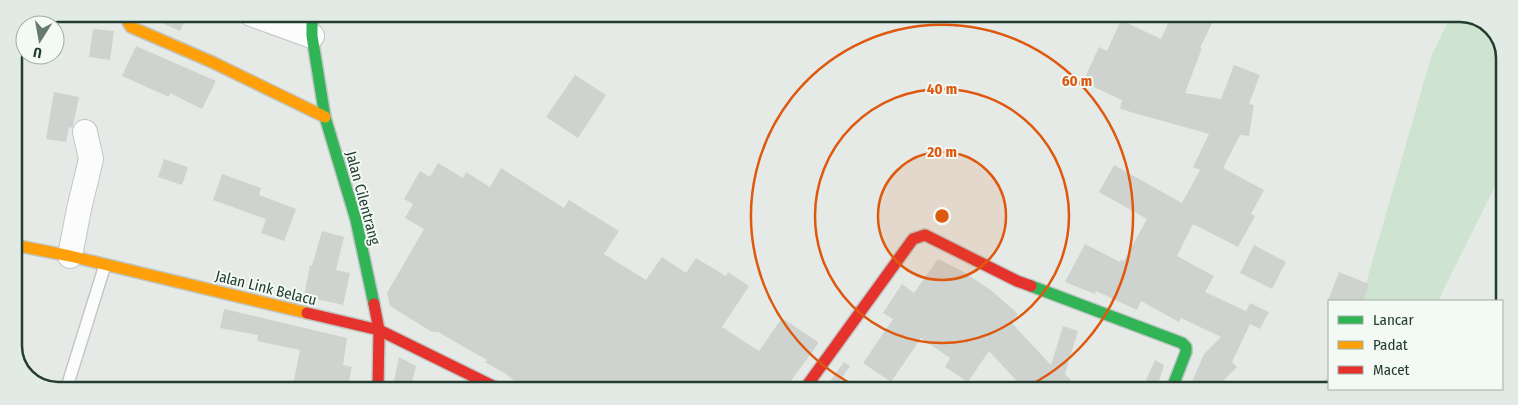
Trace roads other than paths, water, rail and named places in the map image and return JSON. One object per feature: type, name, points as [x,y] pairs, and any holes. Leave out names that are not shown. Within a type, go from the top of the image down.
[{"type":"street","points":[[128,22],[131,27],[212,62],[325,117]]},
{"type":"street","points":[[295,22],[312,25]]},
{"type":"street","name":"Jalan Cilentrang","points":[[312,25],[325,117],[356,220],[379,330],[378,382]]},
{"type":"street","points":[[70,256],[91,159],[85,132]]},
{"type":"street","points":[[810,382],[908,244],[913,239],[924,235],[1017,281],[1182,344],[1186,347],[1186,352],[1174,382]]},
{"type":"street","name":"Jalan Link Belacu","points":[[23,247],[105,264],[379,330],[485,382]]},
{"type":"lane","points":[[68,382],[105,264]]}]
